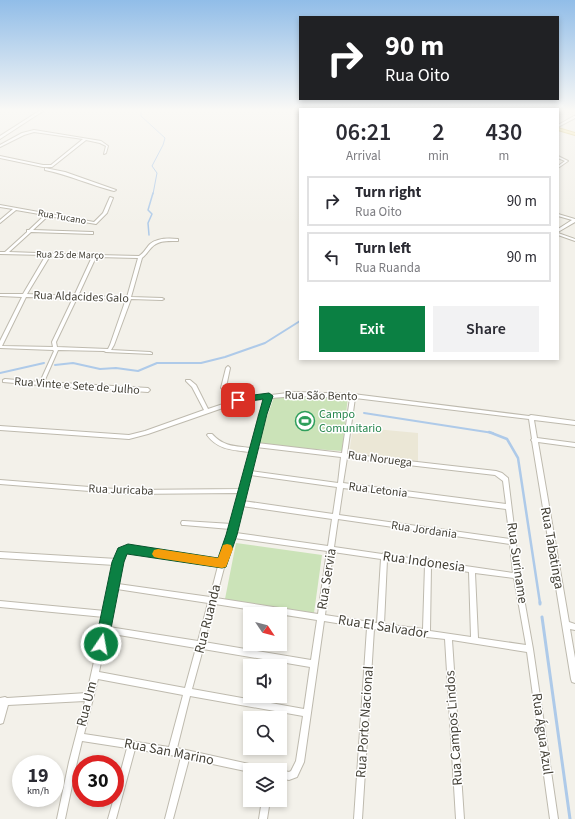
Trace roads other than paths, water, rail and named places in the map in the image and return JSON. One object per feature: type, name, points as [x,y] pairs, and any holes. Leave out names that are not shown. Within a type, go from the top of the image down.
[{"type":"street","points":[[0,157],[52,166],[73,149]]},
{"type":"street","points":[[559,157],[567,160],[559,166]]},
{"type":"street","points":[[0,161],[62,172],[114,190]]},
{"type":"street","name":"Rua Tucano","points":[[0,206],[95,223],[105,213],[111,198]]},
{"type":"street","points":[[0,222],[15,209]]},
{"type":"street","points":[[559,214],[575,220]]},
{"type":"street","points":[[2,254],[47,215]]},
{"type":"street","points":[[559,231],[575,220]]},
{"type":"street","points":[[28,231],[92,233]]},
{"type":"street","points":[[559,232],[575,240]]},
{"type":"street","points":[[106,351],[110,349],[112,345],[129,298],[140,257],[145,254],[152,244],[177,240]]},
{"type":"street","name":"Rua 25 de Março","points":[[2,254],[140,257]]},
{"type":"street","points":[[49,254],[25,295],[0,346],[98,350],[150,354]]},
{"type":"street","points":[[41,384],[56,351],[54,342],[95,255]]},
{"type":"street","name":"Rua Aldacides Galo","points":[[0,295],[162,299]]},
{"type":"street","points":[[228,368],[223,388],[238,400]]},
{"type":"street","name":"Rua Vinte e Sete de Julho","points":[[5,381],[148,390]]},
{"type":"street","points":[[188,381],[194,386],[207,411]]},
{"type":"street","name":"Rua São Bento","points":[[0,428],[129,437],[146,433],[238,400],[296,394],[353,396],[575,423]]},
{"type":"street","name":"Rua Ruanda","points":[[172,751],[269,396]]},
{"type":"street","name":"Rua Servia","points":[[287,776],[294,774],[300,762],[353,396]]},
{"type":"street","name":"Rua Tabatinga","points":[[531,417],[575,679]]},
{"type":"street","name":"Rua Noruega","points":[[210,435],[215,442],[230,448],[254,447],[345,455],[496,473],[504,478]]},
{"type":"street","points":[[534,440],[575,445]]},
{"type":"street","name":"Rua Letonia","points":[[247,473],[509,507]]},
{"type":"street","name":"Rua Suriname","points":[[504,478],[506,480],[517,576],[530,649]]},
{"type":"street","name":"Rua Juricaba","points":[[0,482],[128,492],[243,491]]},
{"type":"street","name":"Rua Jordania","points":[[240,503],[513,542]]},
{"type":"street","points":[[184,523],[233,527]]},
{"type":"street","name":"Rua Indonesia","points":[[232,535],[332,548],[517,576]]},
{"type":"street","name":"Rua Um","points":[[61,819],[121,553],[128,549],[222,564]]},
{"type":"street","points":[[0,555],[118,562]]},
{"type":"street","points":[[380,627],[384,556]]},
{"type":"street","points":[[426,634],[428,562]]},
{"type":"street","points":[[472,569],[475,641]]},
{"type":"street","name":"Rua El Salvador","points":[[114,586],[530,649]]},
{"type":"street","points":[[0,604],[108,614]]},
{"type":"street","name":"Rua Porto Nacional","points":[[358,819],[371,625]]},
{"type":"street","points":[[566,625],[575,627]]},
{"type":"street","points":[[104,629],[313,664]]},
{"type":"street","name":"Rua Campos Lindos","points":[[448,637],[460,819]]},
{"type":"street","name":"Rua Água Azul","points":[[530,649],[554,819]]},
{"type":"street","points":[[94,675],[307,713]]},
{"type":"street","points":[[0,720],[2,701],[89,697]]},
{"type":"street","name":"Rua San Marino","points":[[79,736],[172,751],[243,767]]},
{"type":"street","points":[[112,819],[132,745]]},
{"type":"street","points":[[169,819],[186,754]]},
{"type":"street","points":[[263,819],[265,807]]},
{"type":"waterway","points":[[153,194],[157,173],[152,166],[161,149]]},
{"type":"waterway","points":[[149,235],[148,223],[152,214],[148,210],[153,193]]},
{"type":"waterway","points":[[55,365],[73,363],[100,369],[116,368],[138,371],[157,363],[201,363],[225,357],[265,343],[299,322]]},
{"type":"waterway","points":[[0,373],[44,363]]},
{"type":"waterway","points":[[364,413],[491,433]]},
{"type":"waterway","points":[[491,433],[507,439],[518,458],[540,603]]},
{"type":"waterway","points":[[542,617],[570,819]]},
{"type":"place","name":"Campo Comunitario","points":[[305,421]]}]
